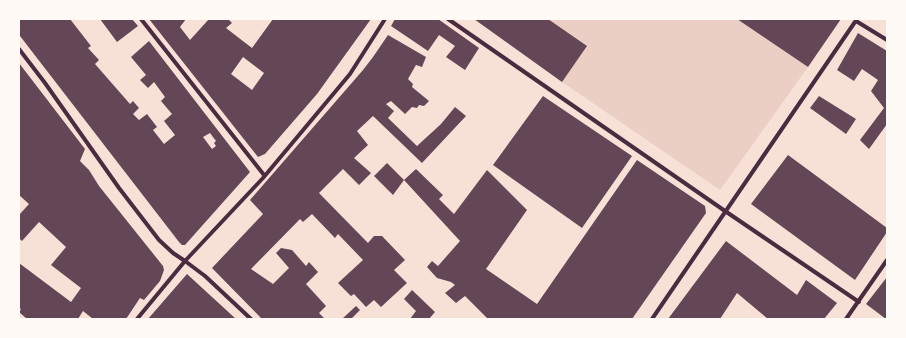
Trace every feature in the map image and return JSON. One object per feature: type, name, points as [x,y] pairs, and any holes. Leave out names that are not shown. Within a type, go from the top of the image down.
[{"type":"street","points":[[141,19],[264,175]]},
{"type":"street","points":[[137,319],[185,261],[264,175],[350,74],[385,19]]},
{"type":"street","points":[[448,19],[859,302]]},
{"type":"street","points":[[652,319],[856,20],[887,40]]},
{"type":"street","points":[[19,49],[45,82],[119,188],[159,240],[172,253],[205,276],[251,319]]},
{"type":"street","points":[[846,319],[887,260]]},
{"type":"shaded area","points":[[474,19],[737,19],[808,67],[720,190],[562,82]]},
{"type":"building","points":[[19,19],[70,19],[91,46],[88,48],[99,60],[95,64],[130,104],[133,101],[139,108],[133,114],[139,120],[147,114],[157,127],[153,130],[164,144],[175,135],[164,121],[172,114],[161,101],[165,97],[154,82],[148,88],[140,80],[146,75],[131,57],[149,41],[250,172],[185,245],[182,245],[20,36]],"holes":[[[210,133],[216,141],[214,143],[216,146],[212,149],[203,137]]]},
{"type":"building","points":[[100,19],[132,19],[138,26],[117,42]]},
{"type":"building","points":[[149,19],[186,19],[180,27],[190,40],[209,19],[228,19],[232,23],[226,28],[252,48],[273,19],[371,19],[317,94],[265,154],[258,157]],"holes":[[[243,57],[264,73],[252,90],[231,74]]]},
{"type":"building","points":[[395,19],[438,19],[479,48],[465,70],[446,57],[455,46],[439,35],[428,51],[391,26]]},
{"type":"building","points":[[474,19],[548,19],[587,46],[562,82]]},
{"type":"building","points":[[737,19],[841,19],[808,67]]},
{"type":"building","points":[[858,33],[887,51],[887,124],[869,149],[860,140],[884,108],[871,91],[878,80],[862,69],[854,81],[837,70]]},
{"type":"building","points":[[388,35],[426,57],[422,67],[416,65],[408,79],[413,84],[412,87],[429,101],[424,106],[419,105],[417,108],[412,107],[405,114],[391,101],[386,104],[394,111],[388,118],[417,146],[441,124],[455,107],[466,116],[422,163],[373,116],[357,131],[368,145],[354,158],[371,173],[359,185],[343,169],[319,193],[368,243],[374,236],[382,236],[405,260],[394,270],[407,283],[381,307],[374,300],[366,307],[354,294],[351,296],[338,283],[363,260],[338,234],[335,238],[312,214],[303,222],[300,219],[251,269],[273,284],[289,268],[276,253],[281,248],[292,250],[306,266],[309,262],[318,272],[306,284],[326,306],[319,313],[325,319],[262,319],[212,268],[263,214],[250,200],[363,70]]},
{"type":"building","points":[[19,63],[85,149],[80,161],[89,170],[99,186],[163,266],[164,270],[160,281],[144,300],[140,298],[126,319],[93,319],[83,311],[78,319],[27,319],[19,312],[21,309],[19,308],[19,263],[71,302],[81,288],[51,265],[66,247],[39,222],[22,241],[19,238],[19,215],[29,204],[19,195]]},
{"type":"building","points":[[543,96],[632,156],[582,228],[493,165]]},
{"type":"building","points":[[819,96],[856,119],[846,134],[810,108]]},
{"type":"building","points":[[788,155],[887,228],[887,232],[855,280],[751,204]]},
{"type":"building","points":[[637,160],[705,206],[706,213],[632,319],[488,319],[465,296],[456,303],[445,293],[455,285],[451,282],[437,278],[427,267],[432,261],[438,266],[460,241],[404,180],[416,169],[443,195],[439,199],[454,214],[487,170],[527,210],[486,269],[537,304]]},
{"type":"building","points":[[387,163],[404,180],[393,195],[374,176]]},
{"type":"building","points":[[726,241],[797,295],[806,280],[837,303],[824,319],[768,319],[737,293],[720,319],[668,319]]},
{"type":"building","points":[[187,274],[236,319],[148,319]]},
{"type":"building","points":[[887,277],[887,319],[886,319],[866,304]]},
{"type":"building","points":[[412,290],[435,312],[429,319],[410,319],[416,311],[404,299]]},
{"type":"building","points":[[356,306],[360,310],[351,319],[342,319]]}]
